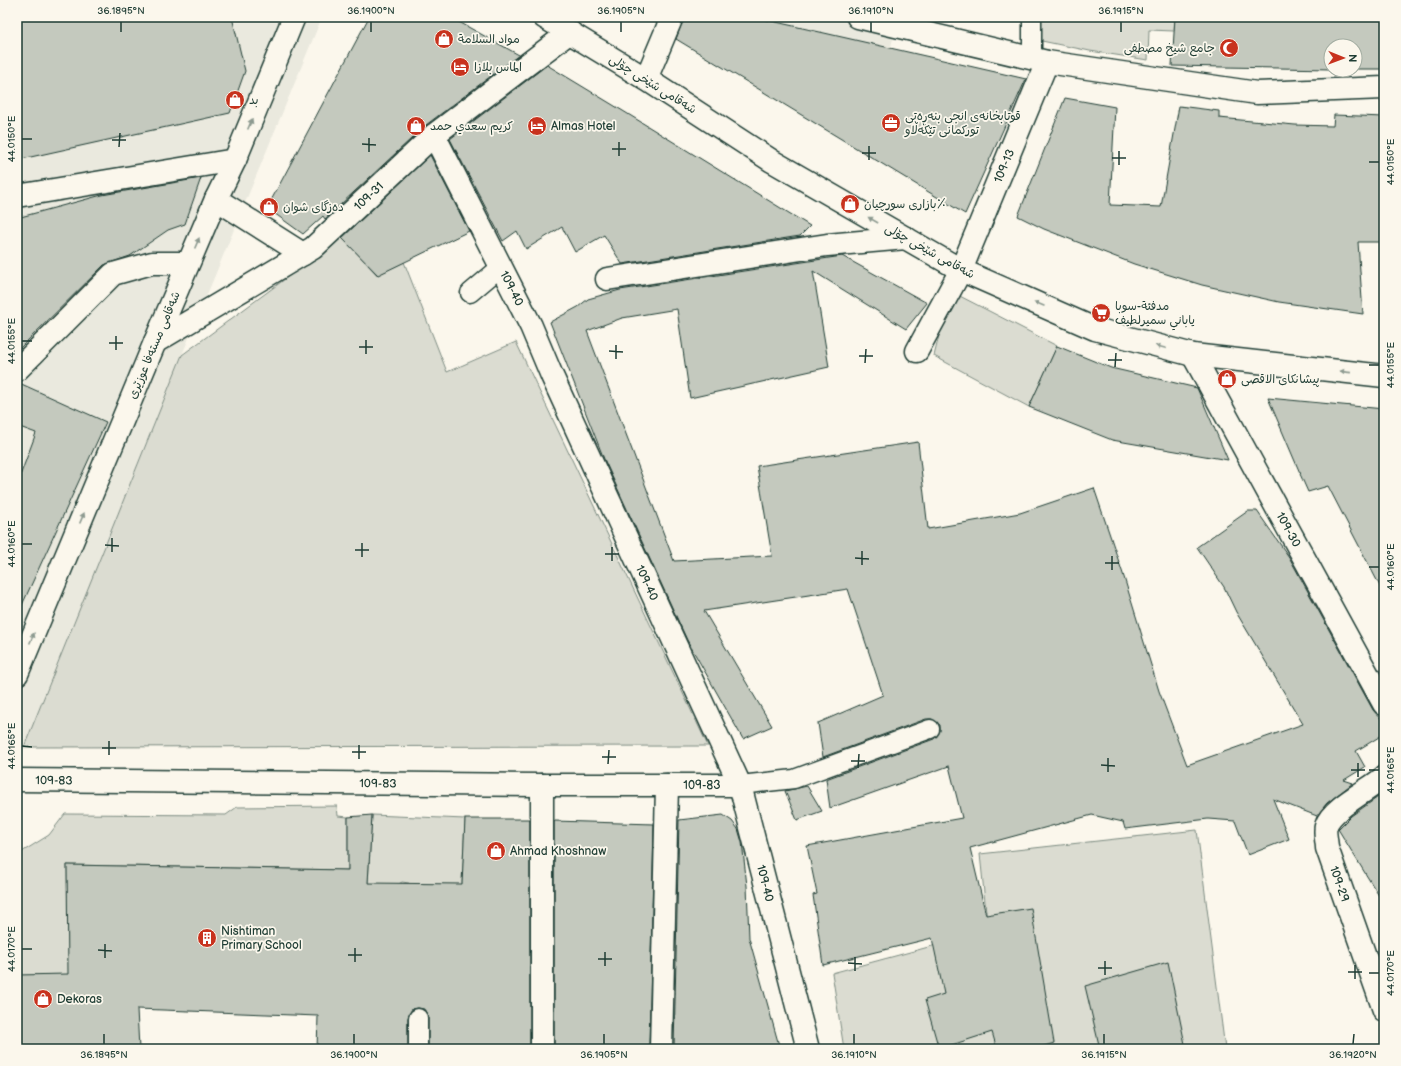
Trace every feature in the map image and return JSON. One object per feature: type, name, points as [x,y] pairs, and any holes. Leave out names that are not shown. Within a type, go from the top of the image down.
[{"type":"street","name":"شەقامی مستەفا عوزێری","points":[[17,674],[188,263],[234,160],[294,17]]},
{"type":"street","name":"شەقامی شێخی چۆلی","points":[[544,17],[646,79],[772,161],[961,270],[1096,329],[1193,355],[1384,376]]},
{"type":"street","points":[[646,79],[672,17]]},
{"type":"street","points":[[864,18],[1039,60],[1257,93],[1384,88]]},
{"type":"street","name":"109-31","points":[[155,342],[313,248],[434,135],[570,32]]},
{"type":"street","name":"109-13","points":[[917,351],[961,270],[1039,60]]},
{"type":"street","name":"109-40","points":[[434,135],[502,266],[531,326],[552,376],[740,785],[808,1049]]},
{"type":"street","points":[[17,196],[234,160]]},
{"type":"street","points":[[216,199],[303,254]]},
{"type":"street","points":[[607,279],[828,245],[906,238]]},
{"type":"street","points":[[17,370],[112,274],[152,263],[188,263]]},
{"type":"street","name":"109-30","points":[[1193,355],[1384,704]]},
{"type":"street","name":"109-29","points":[[1383,779],[1350,800],[1331,818],[1326,826],[1327,848],[1384,1010]]},
{"type":"street","name":"109-83","points":[[17,780],[542,785],[740,785]]},
{"type":"street","points":[[542,785],[542,1049]]},
{"type":"street","points":[[661,1049],[667,785]]},
{"type":"lane","points":[[1032,17],[1039,60]]},
{"type":"lane","points":[[470,293],[502,266]]},
{"type":"lane","points":[[740,785],[794,779],[930,730]]},
{"type":"lane","points":[[418,1018],[418,1049]]},
{"type":"shaded area","points":[[17,17],[322,17],[182,355],[24,747],[17,772]]},
{"type":"shaded area","points":[[736,17],[898,17],[887,64]]},
{"type":"shaded area","points":[[1037,17],[1175,17],[1174,31],[1149,30],[1148,60],[1090,51],[1037,40]]},
{"type":"shaded area","points":[[342,237],[377,275],[404,262],[447,372],[516,342],[708,746],[24,747],[182,355]]},
{"type":"shaded area","points":[[950,291],[1057,346],[1029,407],[934,356]]},
{"type":"shaded area","points":[[337,806],[338,816],[348,817],[348,870],[67,865],[69,987],[17,975],[17,855],[49,835],[65,814],[226,815],[237,807]]},
{"type":"shaded area","points":[[372,815],[465,819],[462,884],[474,892],[410,886],[409,883],[402,882],[367,901]]},
{"type":"shaded area","points":[[1197,830],[1225,1049],[844,1049],[832,973],[988,931],[980,854]]},
{"type":"building","points":[[17,17],[232,17],[245,71],[230,113],[17,160]]},
{"type":"building","points":[[369,17],[450,17],[519,55],[426,125],[325,219],[323,216],[303,234],[267,208]]},
{"type":"building","points":[[684,17],[754,17],[1026,79],[965,214],[676,39]]},
{"type":"building","points":[[1175,17],[1384,17],[1384,69],[1363,69],[1363,38],[1323,38],[1323,69],[1172,66]]},
{"type":"building","points":[[547,65],[810,226],[800,236],[622,264],[604,235],[575,252],[562,227],[526,249],[517,231],[503,241],[450,139]]},
{"type":"building","points":[[1065,98],[1115,107],[1110,205],[1161,207],[1179,106],[1219,111],[1219,118],[1295,125],[1333,126],[1334,115],[1384,117],[1384,242],[1358,242],[1363,314],[1279,302],[1202,285],[1134,264],[1044,229],[1018,216]]},
{"type":"building","points":[[430,155],[469,231],[378,275],[342,238]]},
{"type":"building","points":[[201,178],[185,224],[168,230],[130,256],[104,265],[17,351],[17,218],[102,195]]},
{"type":"building","points":[[842,256],[927,303],[906,329],[813,271],[829,367],[690,398],[677,309],[622,318],[587,331],[674,561],[772,556],[757,466],[918,442],[928,529],[1020,513],[1094,488],[1123,574],[1159,691],[1187,765],[1303,724],[1236,612],[1224,587],[1197,547],[1248,511],[1257,511],[1289,557],[1373,710],[1384,722],[1384,734],[1356,751],[1365,767],[1344,780],[1353,783],[1327,803],[1317,816],[1273,799],[1289,839],[1248,855],[1235,821],[1208,819],[1125,829],[1123,822],[1092,815],[970,848],[986,915],[1031,908],[1054,1043],[1035,1049],[997,1049],[992,1032],[939,1049],[925,1000],[944,994],[932,938],[823,965],[813,895],[817,894],[807,846],[962,818],[949,766],[830,808],[826,779],[934,739],[940,731],[940,725],[932,719],[926,719],[823,757],[818,723],[883,695],[848,589],[704,611],[772,726],[743,739],[687,640],[604,459],[550,322],[578,307],[588,299],[620,290]]},
{"type":"building","points":[[1057,346],[1111,368],[1197,388],[1228,460],[1112,440],[1029,407]]},
{"type":"building","points":[[17,382],[106,422],[17,616],[17,484],[36,433],[17,426]]},
{"type":"building","points":[[1268,398],[1384,409],[1384,594],[1328,486],[1308,492]]},
{"type":"building","points":[[807,786],[822,811],[797,820],[785,791]]},
{"type":"building","points":[[1381,795],[1384,796],[1384,904],[1338,829],[1351,816]]},
{"type":"building","points":[[372,815],[368,883],[462,884],[465,819],[530,819],[530,1049],[428,1049],[428,1018],[424,1009],[418,1008],[412,1009],[408,1018],[408,1049],[317,1049],[318,1016],[137,1009],[139,1049],[17,1049],[17,975],[68,974],[67,865],[348,870],[348,817]]},
{"type":"building","points":[[723,815],[732,821],[738,829],[742,842],[747,886],[749,938],[780,1049],[674,1049],[679,820]]},
{"type":"building","points":[[554,821],[654,824],[649,1049],[554,1049]]},
{"type":"building","points":[[1168,962],[1186,1049],[1100,1049],[1085,986]]},
{"type":"place","name":"مواد السلامة","points":[[444,39]]},
{"type":"place","name":"جامع شيخ مصطفى","points":[[1229,48]]},
{"type":"place","name":"الماس بلازا","points":[[460,67]]},
{"type":"place","name":"بد","points":[[235,100]]},
{"type":"place","name":"قوتابخانەی انجی بنەڕەتی تورکمانی تێکەڵاو","points":[[891,123]]},
{"type":"place","name":"كريم سعدي حمد","points":[[416,126]]},
{"type":"place","name":"Almas Hotel","points":[[537,126]]},
{"type":"place","name":"بازاری سورچیان٪","points":[[850,204]]},
{"type":"place","name":"دەزگای شوان","points":[[269,207]]},
{"type":"place","name":"مدفئة-سوبا ياباني سميرلطيف","points":[[1101,313]]},
{"type":"place","name":"پيشانكاى الاقصى","points":[[1227,379]]},
{"type":"place","name":"Ahmad Khoshnaw","points":[[496,851]]},
{"type":"place","name":"Nishtiman Primary School","points":[[207,938]]},
{"type":"place","name":"Dekoras","points":[[43,999]]}]
